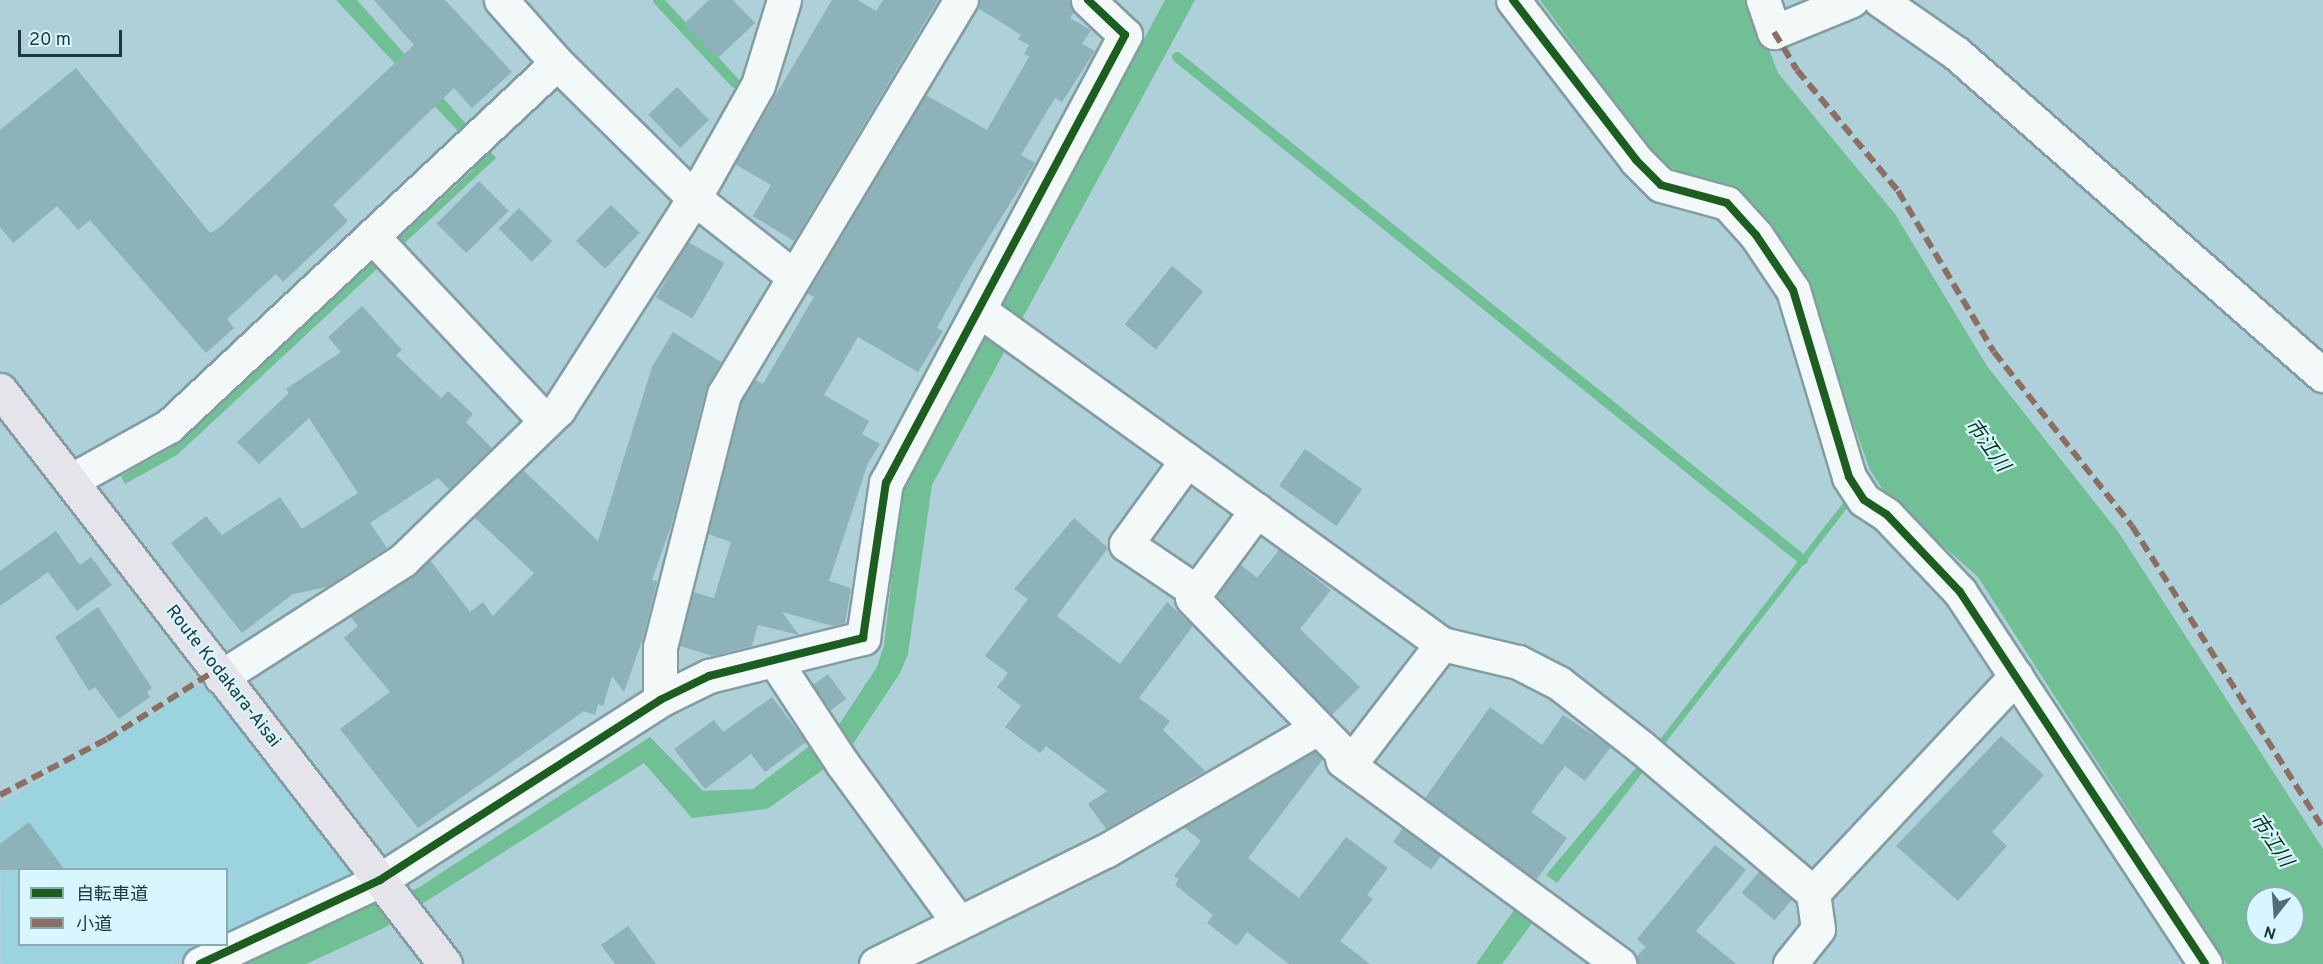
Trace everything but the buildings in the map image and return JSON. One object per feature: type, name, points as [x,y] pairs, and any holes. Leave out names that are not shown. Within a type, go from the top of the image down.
[{"type":"main road","name":"Route Kodakara-Aisai","points":[[0,390],[445,964]]},
{"type":"street","points":[[501,0],[557,63],[694,198],[793,276]]},
{"type":"street","points":[[221,677],[403,560],[546,421],[694,198],[758,86],[783,0]]},
{"type":"street","points":[[660,700],[660,647],[724,394],[961,0]]},
{"type":"street","points":[[200,964],[394,898],[660,700],[709,676],[863,638],[886,483],[984,313],[1125,35],[1088,0]]},
{"type":"street","points":[[1513,0],[1636,160],[1661,185],[1727,203],[1756,235],[1792,290],[1849,477],[1864,500],[1887,516],[1960,592],[2205,964]]},
{"type":"street","points":[[1763,0],[1774,32],[1852,0]]},
{"type":"street","points":[[1880,0],[1956,53],[2323,375]]},
{"type":"street","points":[[72,480],[169,426],[384,249],[474,141],[557,63]]},
{"type":"street","points":[[384,249],[546,421]]},
{"type":"street","points":[[984,313],[1442,645],[1518,662],[1549,678],[1648,754],[1813,893],[1818,928],[1790,964]]},
{"type":"street","points":[[1187,460],[1126,544],[1197,592]]},
{"type":"street","points":[[1257,510],[1192,598],[1349,765],[1619,964]]},
{"type":"street","points":[[1349,765],[1442,645]]},
{"type":"street","points":[[775,661],[842,763],[959,923]]},
{"type":"street","points":[[1813,893],[2016,676]]},
{"type":"street","points":[[876,964],[1107,850],[1317,729]]},
{"type":"shaded area","points":[[195,687],[208,687],[352,871],[346,881],[228,937],[228,868],[18,868],[18,946],[209,946],[169,964],[2,964],[0,805]]},
{"type":"water","points":[[336,0],[357,0],[496,158],[177,455],[125,484],[121,476],[171,448],[476,167],[456,129]]},
{"type":"water","points":[[1165,0],[1195,0],[932,485],[908,654],[900,673],[847,753],[767,809],[692,818],[644,763],[384,928],[306,964],[230,964],[357,905],[377,904],[418,888],[650,737],[703,791],[753,789],[840,723],[877,667],[884,646],[902,488]]},
{"type":"water","name":"市江川","points":[[1540,0],[1750,0],[1778,73],[1895,214],[1987,366],[2119,533],[2323,849],[2323,964],[2227,964],[1978,577],[1887,496],[1870,470],[1806,289],[1683,175],[1654,156]]},
{"type":"water","points":[[1843,503],[1848,507],[1557,883],[1546,875],[1662,737]]},
{"type":"water","points":[[1516,907],[1535,919],[1502,964],[1476,964]]},
{"type":"waterway","points":[[658,0],[735,83]]},
{"type":"waterway","points":[[1177,57],[1803,560]]},
{"type":"marked path","points":[[1774,32],[1797,70],[1898,191],[1994,352],[2132,526],[2323,828]]},
{"type":"marked path","points":[[0,795],[107,739],[216,670]]},
{"type":"cycle path","points":[[200,964],[380,880],[660,700],[709,676],[863,638],[886,483],[1125,35],[1088,0]]},
{"type":"cycle path","points":[[1513,0],[1636,160],[1661,185],[1727,203],[1756,235],[1793,290],[1849,477],[1864,500],[1887,515],[1960,592],[2205,964]]}]
